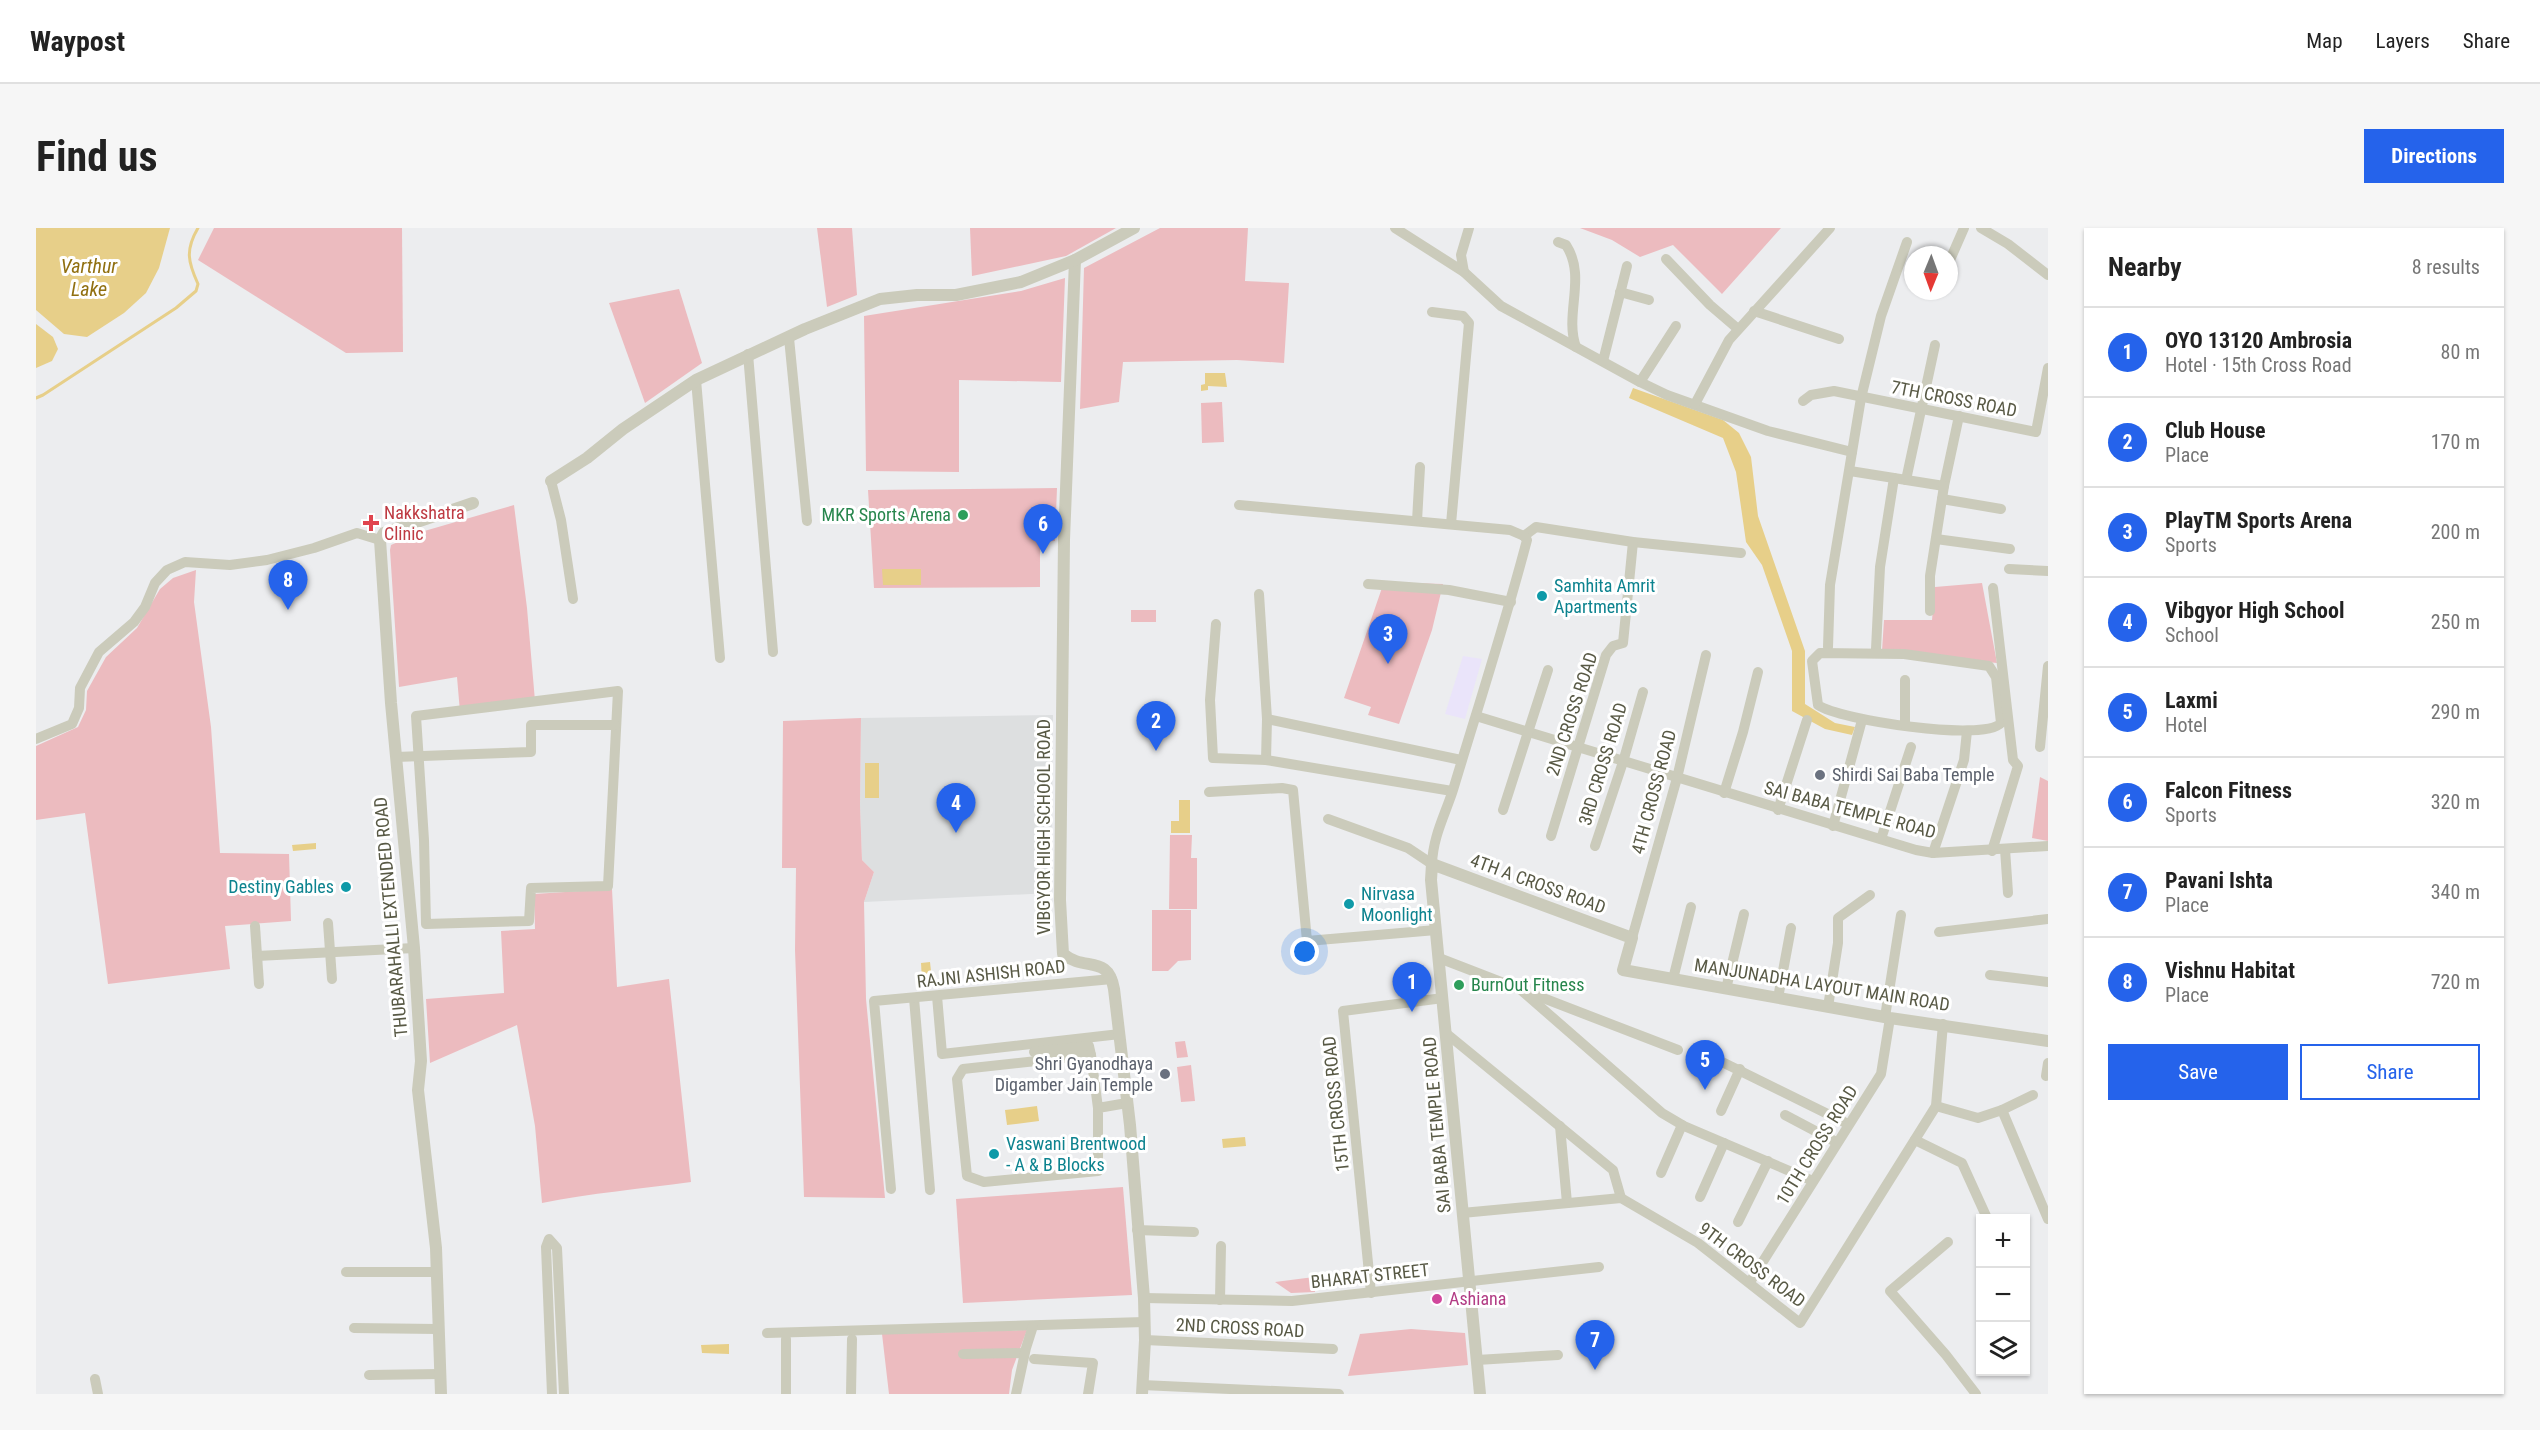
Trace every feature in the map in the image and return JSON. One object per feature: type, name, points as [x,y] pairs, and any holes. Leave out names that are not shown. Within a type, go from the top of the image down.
[{"type":"street","points":[[573,598],[561,520],[551,481],[696,380],[748,354],[880,300],[916,295],[956,295],[1021,282],[1076,260],[1134,228]]},
{"type":"street","points":[[1395,228],[1464,272],[1501,306],[1640,382],[1668,395],[1768,431],[1852,452]]},
{"type":"street","points":[[1464,272],[1461,255],[1470,228]]},
{"type":"street","points":[[1695,404],[1729,340],[1830,228]]},
{"type":"street","points":[[1956,246],[1964,228]]},
{"type":"street","points":[[1981,228],[2008,244],[2048,275]]},
{"type":"street","points":[[1558,242],[1566,245],[1574,261],[1576,286],[1571,334],[1576,347]]},
{"type":"street","points":[[1828,647],[1830,585],[1861,398],[1881,316],[1907,242]]},
{"type":"street","points":[[1666,259],[1710,305],[1738,329]]},
{"type":"street","name":"VIBGYOR HIGH SCHOOL ROAD","points":[[1076,260],[1064,540],[1060,900],[1063,954],[1072,961],[1097,964],[1106,969],[1112,979]]},
{"type":"street","points":[[1603,362],[1627,266]]},
{"type":"street","points":[[1620,292],[1649,300]]},
{"type":"street","points":[[1754,311],[1839,339]]},
{"type":"street","points":[[1432,312],[1463,316],[1469,323],[1451,524]]},
{"type":"street","points":[[1640,382],[1676,326]]},
{"type":"street","points":[[789,338],[807,521]]},
{"type":"street","points":[[1906,480],[1935,345]]},
{"type":"street","points":[[748,354],[773,652]]},
{"type":"street","name":"7TH CROSS ROAD","points":[[1803,400],[1811,395],[1834,391],[2036,432],[2048,368]]},
{"type":"street","points":[[696,380],[720,658]]},
{"type":"street","points":[[1930,611],[1930,576],[1944,486],[1959,416]]},
{"type":"street","points":[[2036,432],[2048,434]]},
{"type":"street","points":[[1417,521],[1420,467]]},
{"type":"street","points":[[1850,471],[1944,486]]},
{"type":"street","points":[[1876,649],[1880,567],[1894,478]]},
{"type":"street","points":[[1942,499],[2001,509]]},
{"type":"street","points":[[36,739],[72,724],[79,708],[80,688],[99,652],[134,622],[145,607],[155,583],[167,570],[185,562],[230,565],[267,560],[314,548],[357,533],[380,540],[384,533],[473,503]]},
{"type":"street","points":[[1239,505],[1510,530],[1524,536],[1536,527],[1633,542],[1741,553]]},
{"type":"street","name":"SAI BABA TEMPLE ROAD","points":[[1480,1394],[1431,880],[1437,828],[1452,792],[1511,602],[1527,540],[1524,536]]},
{"type":"street","points":[[1936,539],[2010,549]]},
{"type":"street","name":"THUBARAHALLI EXTENDED ROAD","points":[[380,540],[396,757],[414,948],[421,1060],[418,1090],[437,1272],[441,1394]]},
{"type":"street","name":"2ND CROSS ROAD","points":[[1551,836],[1606,655],[1613,646],[1623,643],[1633,542]]},
{"type":"street","points":[[2009,569],[2048,571]]},
{"type":"street","points":[[1368,584],[1449,590],[1511,602]]},
{"type":"street","points":[[1992,851],[2018,766],[2013,760],[1993,588]]},
{"type":"street","points":[[1259,594],[1267,718],[1266,760]]},
{"type":"street","points":[[1216,624],[1209,700],[1213,758],[1266,760],[1452,792]]},
{"type":"street","points":[[1820,653],[1904,654],[1989,666],[1996,677],[2001,723],[1996,728],[1967,731],[1862,720],[1827,711],[1818,705],[1812,661],[1820,653]]},
{"type":"street","name":"4TH CROSS ROAD","points":[[1632,938],[1677,778],[1706,655]]},
{"type":"street","points":[[2040,747],[2048,666]]},
{"type":"street","points":[[1503,810],[1548,669]]},
{"type":"street","points":[[1724,793],[1758,672]]},
{"type":"street","points":[[1905,680],[1905,725]]},
{"type":"street","points":[[618,691],[608,886],[531,888],[529,921],[426,924],[424,843],[418,756],[416,717],[618,691]]},
{"type":"street","name":"3RD CROSS ROAD","points":[[1595,846],[1643,692]]},
{"type":"street","name":"SAI BABA TEMPLE ROAD","points":[[1476,716],[1778,810],[1934,853],[2048,846]]},
{"type":"street","points":[[1267,718],[1461,759]]},
{"type":"street","points":[[1778,810],[1807,720]]},
{"type":"street","points":[[1833,826],[1862,720]]},
{"type":"street","points":[[396,757],[531,752],[531,725],[615,724]]},
{"type":"street","points":[[1934,853],[1964,760],[1967,731]]},
{"type":"street","points":[[1881,840],[1911,747]]},
{"type":"street","points":[[1209,792],[1282,788],[1293,790],[1307,940],[1436,930]]},
{"type":"street","points":[[1328,819],[1408,848],[1432,864]]},
{"type":"street","points":[[404,844],[424,843]]},
{"type":"street","points":[[2005,849],[2008,893]]},
{"type":"street","name":"4TH A CROSS ROAD","points":[[1432,864],[1632,938]]},
{"type":"street","points":[[1828,1006],[1838,943],[1838,918],[1870,895]]},
{"type":"street","points":[[1673,979],[1691,907]]},
{"type":"street","points":[[1726,988],[1744,914]]},
{"type":"street","name":"10TH CROSS ROAD","points":[[1749,1281],[1881,1074],[1901,915]]},
{"type":"street","points":[[1938,932],[2048,919]]},
{"type":"street","points":[[328,923],[332,980]]},
{"type":"street","points":[[255,926],[259,984]]},
{"type":"street","points":[[1778,998],[1791,928]]},
{"type":"street","name":"MANJUNADHA LAYOUT MAIN ROAD","points":[[1632,938],[1623,970],[1887,1017],[2048,1041]]},
{"type":"street","points":[[257,956],[414,948]]},
{"type":"street","points":[[1439,958],[1678,1050]]},
{"type":"street","points":[[1990,975],[2048,982]]},
{"type":"street","points":[[1112,979],[1120,1034],[1144,1299],[1145,1340],[1142,1390],[1339,1394]]},
{"type":"street","name":"RAJNI ASHISH ROAD","points":[[891,1189],[873,1002],[914,1001],[937,996],[1112,979]]},
{"type":"street","points":[[1521,990],[1662,1113],[1682,1125],[1813,1181]]},
{"type":"street","points":[[937,996],[942,1054],[1120,1034]]},
{"type":"street","name":"15TH CROSS ROAD","points":[[1371,1293],[1343,1011],[1443,999]]},
{"type":"street","points":[[895,1005],[914,1001],[930,1190]]},
{"type":"street","name":"9TH CROSS ROAD","points":[[1620,1198],[1686,1235],[1749,1281],[1800,1323],[1936,1106],[1942,1024]]},
{"type":"street","points":[[1447,1034],[1613,1170],[1620,1198],[1462,1213]]},
{"type":"street","points":[[1034,1052],[1089,1046],[1098,1108],[1098,1176],[1048,1182]]},
{"type":"street","points":[[1091,1055],[963,1069],[957,1079],[967,1176],[984,1182],[1098,1171]]},
{"type":"street","points":[[1720,1061],[1848,1124]]},
{"type":"street","points":[[2046,1076],[2048,1063]]},
{"type":"street","points":[[1721,1111],[1740,1070]]},
{"type":"street","points":[[1936,1106],[1978,1118],[2002,1110],[2033,1095]]},
{"type":"street","points":[[1098,1108],[1126,1103]]},
{"type":"street","points":[[2002,1110],[2048,1219]]},
{"type":"street","points":[[1785,1115],[1836,1142]]},
{"type":"street","points":[[1661,1173],[1682,1125]]},
{"type":"street","points":[[1560,1126],[1566,1203]]},
{"type":"street","points":[[1915,1140],[1962,1163],[1985,1214]]},
{"type":"street","points":[[1700,1197],[1724,1143]]},
{"type":"street","points":[[1738,1222],[1768,1161]]},
{"type":"street","points":[[1137,1230],[1194,1232]]},
{"type":"street","points":[[552,1394],[556,1361],[557,1248],[549,1239],[546,1247],[555,1334]]},
{"type":"street","points":[[1948,1242],[1890,1291],[1946,1355],[1976,1394]]},
{"type":"street","points":[[1220,1300],[1221,1246]]},
{"type":"street","name":"BHARAT STREET","points":[[1144,1299],[1292,1301],[1599,1267]]},
{"type":"street","points":[[345,1272],[437,1272]]},
{"type":"street","points":[[767,1333],[1144,1322]]},
{"type":"street","points":[[1016,1394],[1029,1356],[1033,1326]]},
{"type":"street","points":[[354,1329],[438,1329]]},
{"type":"street","points":[[786,1339],[786,1394]]},
{"type":"street","points":[[851,1394],[852,1340]]},
{"type":"street","name":"2ND CROSS ROAD","points":[[1145,1340],[1333,1349]]},
{"type":"street","points":[[963,1354],[1029,1356],[1093,1363],[1088,1394]]},
{"type":"street","points":[[1477,1360],[1558,1355]]},
{"type":"street","points":[[556,1361],[564,1394]]},
{"type":"street","points":[[369,1376],[440,1374]]},
{"type":"street","points":[[95,1379],[98,1394]]},
{"type":"shaded area","points":[[214,228],[402,228],[403,352],[346,353],[198,260]]},
{"type":"shaded area","points":[[817,228],[852,228],[857,295],[827,307]]},
{"type":"shaded area","points":[[970,228],[1116,228],[1066,256],[972,276]]},
{"type":"shaded area","points":[[1160,228],[1248,228],[1245,281],[1289,283],[1284,363],[1237,360],[1123,362],[1119,402],[1080,409],[1084,268]]},
{"type":"shaded area","points":[[1580,228],[1781,228],[1722,294],[1673,245],[1640,257],[1612,240]]},
{"type":"shaded area","points":[[1065,278],[1061,382],[959,380],[959,472],[866,471],[864,316],[1021,291]]},
{"type":"shaded area","points":[[679,289],[702,363],[645,403],[609,303]]},
{"type":"shaded area","points":[[1222,402],[1224,442],[1202,443],[1201,403]]},
{"type":"shaded area","name":"MKR Sports Arena","points":[[1057,488],[1055,541],[1040,542],[1040,587],[874,588],[868,490]]},
{"type":"shaded area","points":[[514,505],[527,608],[535,701],[460,712],[457,677],[399,687],[391,545],[421,532]]},
{"type":"shaded area","points":[[196,570],[194,602],[211,727],[220,853],[289,854],[291,921],[225,926],[230,969],[108,984],[85,813],[36,820],[36,746],[78,727],[86,710],[87,691],[106,657],[137,628],[160,589],[173,578]]},
{"type":"shaded area","points":[[1384,582],[1443,584],[1432,630],[1399,724],[1368,715],[1371,707],[1344,698]]},
{"type":"shaded area","points":[[1982,583],[1997,663],[1882,651],[1884,620],[1932,620],[1935,587]]},
{"type":"shaded area","points":[[1131,610],[1156,610],[1156,622],[1131,622]]},
{"type":"shaded area","points":[[1463,656],[1482,659],[1465,719],[1445,714]]},
{"type":"shaded area","points":[[1053,715],[1051,893],[864,902],[874,872],[862,860],[861,718]]},
{"type":"shaded area","points":[[861,718],[862,860],[874,872],[864,902],[866,999],[885,1198],[804,1197],[795,950],[796,868],[782,868],[783,721]]},
{"type":"shaded area","points":[[2040,777],[2048,781],[2048,841],[2032,838]]},
{"type":"shaded area","points":[[1170,835],[1192,835],[1191,858],[1197,858],[1197,909],[1169,909]]},
{"type":"shaded area","points":[[612,889],[617,987],[669,979],[691,1182],[542,1203],[535,1126],[517,1025],[430,1063],[426,999],[504,993],[501,931],[535,929],[534,894]]},
{"type":"shaded area","points":[[1152,910],[1191,910],[1191,960],[1178,961],[1168,971],[1152,971]]},
{"type":"shaded area","points":[[1185,1041],[1188,1057],[1177,1058],[1175,1042]]},
{"type":"shaded area","points":[[1191,1065],[1195,1101],[1181,1102],[1177,1067]]},
{"type":"shaded area","points":[[1123,1187],[1132,1295],[963,1303],[956,1199]]},
{"type":"shaded area","points":[[1314,1277],[1315,1292],[1291,1293],[1275,1282]]},
{"type":"shaded area","points":[[1411,1329],[1465,1333],[1468,1365],[1348,1376],[1360,1334]]},
{"type":"shaded area","points":[[1027,1330],[1012,1370],[1009,1394],[889,1394],[882,1334]]},
{"type":"water","name":"Varthur Lake","points":[[36,228],[170,228],[159,268],[146,293],[124,313],[87,337],[64,334],[36,310]]},
{"type":"water","name":"Varthur Lake","points":[[36,324],[53,337],[58,349],[52,361],[36,368]]},
{"type":"water","points":[[1205,373],[1225,373],[1227,387],[1208,386],[1208,390],[1201,391],[1201,385],[1205,384]]},
{"type":"water","points":[[1633,388],[1723,420],[1739,433],[1751,457],[1758,516],[1805,651],[1805,704],[1835,723],[1855,727],[1852,735],[1825,729],[1792,711],[1792,651],[1762,565],[1746,542],[1736,472],[1723,438],[1629,398]]},
{"type":"water","points":[[882,569],[921,569],[921,585],[883,585]]},
{"type":"water","points":[[865,763],[879,763],[879,798],[865,798]]},
{"type":"water","points":[[1179,800],[1190,800],[1190,833],[1171,833],[1171,821],[1179,821]]},
{"type":"water","points":[[316,843],[316,849],[293,851],[292,845]]},
{"type":"water","points":[[930,962],[932,980],[922,981],[921,963]]},
{"type":"water","points":[[1037,1106],[1039,1121],[1007,1125],[1005,1110]]},
{"type":"water","points":[[1245,1137],[1246,1146],[1223,1148],[1222,1139]]},
{"type":"water","points":[[729,1344],[729,1354],[702,1353],[701,1345]]},
{"type":"waterway","points":[[36,398],[176,308],[196,291],[198,284],[189,256],[191,243],[198,228]]},
{"type":"place","name":"MKR Sports Arena","points":[[963,515]]},
{"type":"place","name":"Nakkshatra Clinic","points":[[371,523]]},
{"type":"place","name":"Falcon Fitness","points":[[1043,554]]},
{"type":"place","name":"Samhita Amrit Apartments","points":[[1542,596]]},
{"type":"place","name":"Vishnu Habitat","points":[[288,610]]},
{"type":"place","name":"PlayTM Sports Arena","points":[[1388,664]]},
{"type":"place","name":"Club House","points":[[1156,751]]},
{"type":"place","name":"Shirdi Sai Baba Temple","points":[[1820,775]]},
{"type":"place","name":"Vibgyor High School","points":[[956,833]]},
{"type":"place","name":"Destiny Gables","points":[[346,887]]},
{"type":"place","name":"Nirvasa Moonlight","points":[[1349,904]]},
{"type":"place","name":"BurnOut Fitness","points":[[1459,985]]},
{"type":"place","name":"OYO 13120 Ambrosia","points":[[1412,1012]]},
{"type":"place","name":"Shri Gyanodhaya Digamber Jain Temple","points":[[1165,1074]]},
{"type":"place","name":"Laxmi","points":[[1705,1090]]},
{"type":"place","name":"Vaswani Brentwood - A & B Blocks","points":[[994,1154]]},
{"type":"place","name":"Ashiana","points":[[1437,1299]]},
{"type":"place","name":"Pavani Ishta","points":[[1595,1370]]}]
